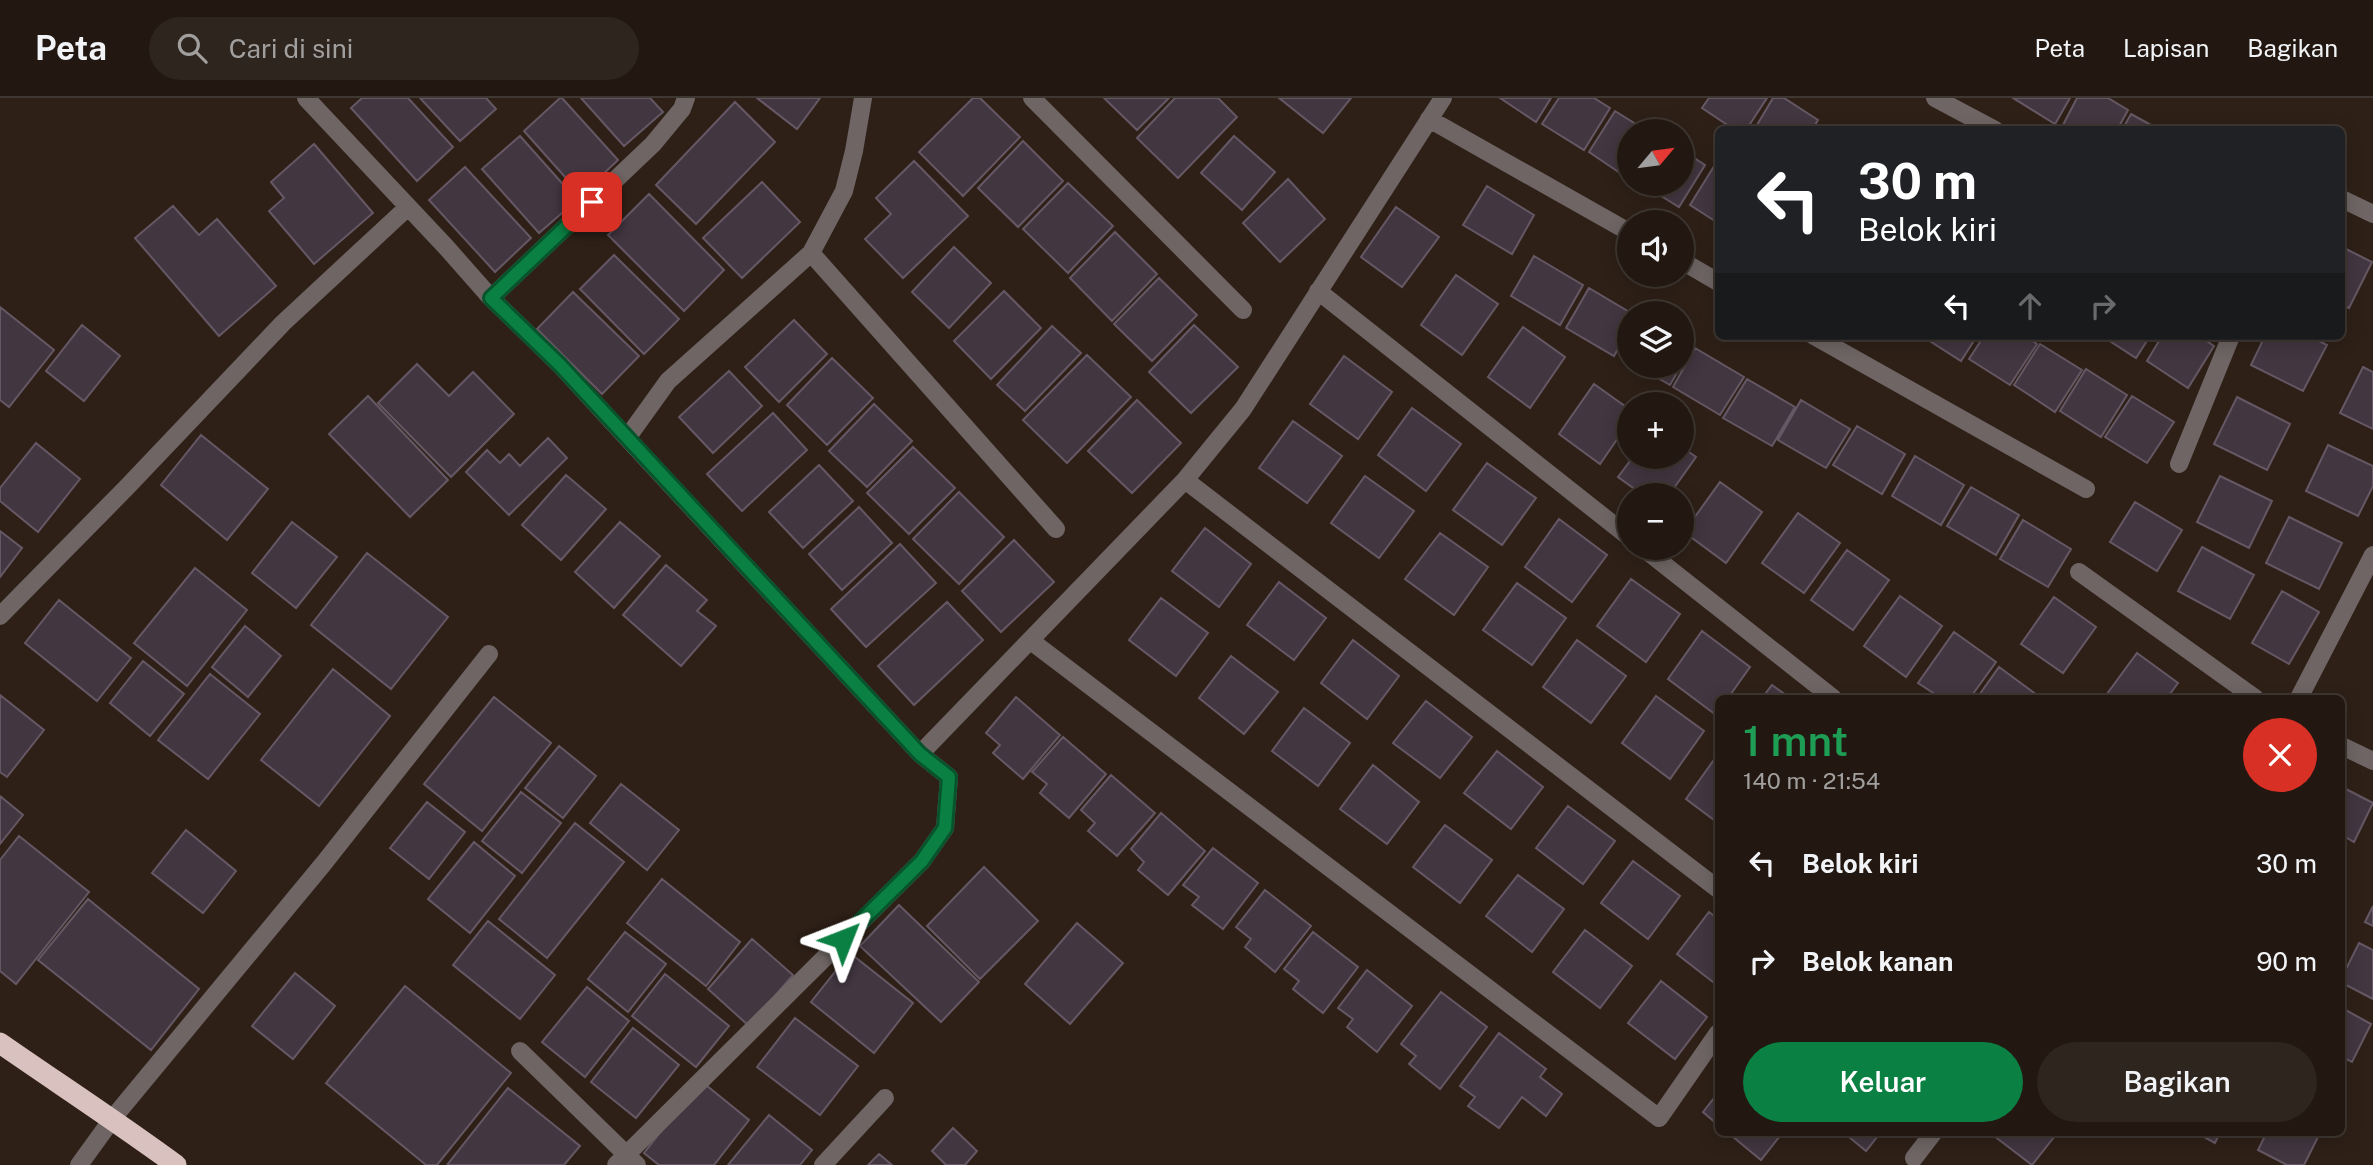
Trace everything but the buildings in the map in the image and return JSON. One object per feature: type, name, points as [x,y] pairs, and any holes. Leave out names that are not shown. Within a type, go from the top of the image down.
[{"type":"highway","points":[[0,1043],[113,1118],[176,1165]]},
{"type":"street","points":[[491,298],[653,144],[682,109],[686,98]]},
{"type":"street","points":[[627,438],[668,381],[811,253],[844,191],[863,98]]},
{"type":"street","points":[[1032,98],[1243,310]]},
{"type":"street","points":[[920,754],[1185,480],[1243,409],[1443,98]]},
{"type":"street","points":[[1934,98],[1987,126]]},
{"type":"street","points":[[309,99],[491,298],[560,365],[920,754],[949,777],[945,828],[922,861],[626,1162],[520,1051]]},
{"type":"street","points":[[1429,119],[1617,225]]},
{"type":"street","points":[[2345,200],[2373,214]]},
{"type":"street","points":[[0,616],[283,323],[408,207]]},
{"type":"street","points":[[811,253],[1056,529]]},
{"type":"street","points":[[1694,268],[1715,280]]},
{"type":"street","points":[[1318,291],[1617,528]]},
{"type":"street","points":[[1821,340],[2086,489]]},
{"type":"street","points":[[2179,464],[2229,340]]},
{"type":"street","points":[[1185,480],[1715,887]]},
{"type":"street","points":[[2301,695],[2373,555]]},
{"type":"street","points":[[1658,560],[1829,695]]},
{"type":"street","points":[[2079,572],[2251,695]]},
{"type":"street","points":[[1031,640],[1658,1118],[1715,1037]]},
{"type":"street","points":[[79,1165],[113,1118],[324,863],[489,654]]},
{"type":"street","points":[[2345,747],[2373,761]]},
{"type":"street","points":[[823,1165],[885,1098]]},
{"type":"street","points":[[1914,1158],[1931,1136]]},
{"type":"route","points":[[592,202],[491,298],[560,365],[920,754],[949,777],[945,828],[922,861],[843,939]]}]
